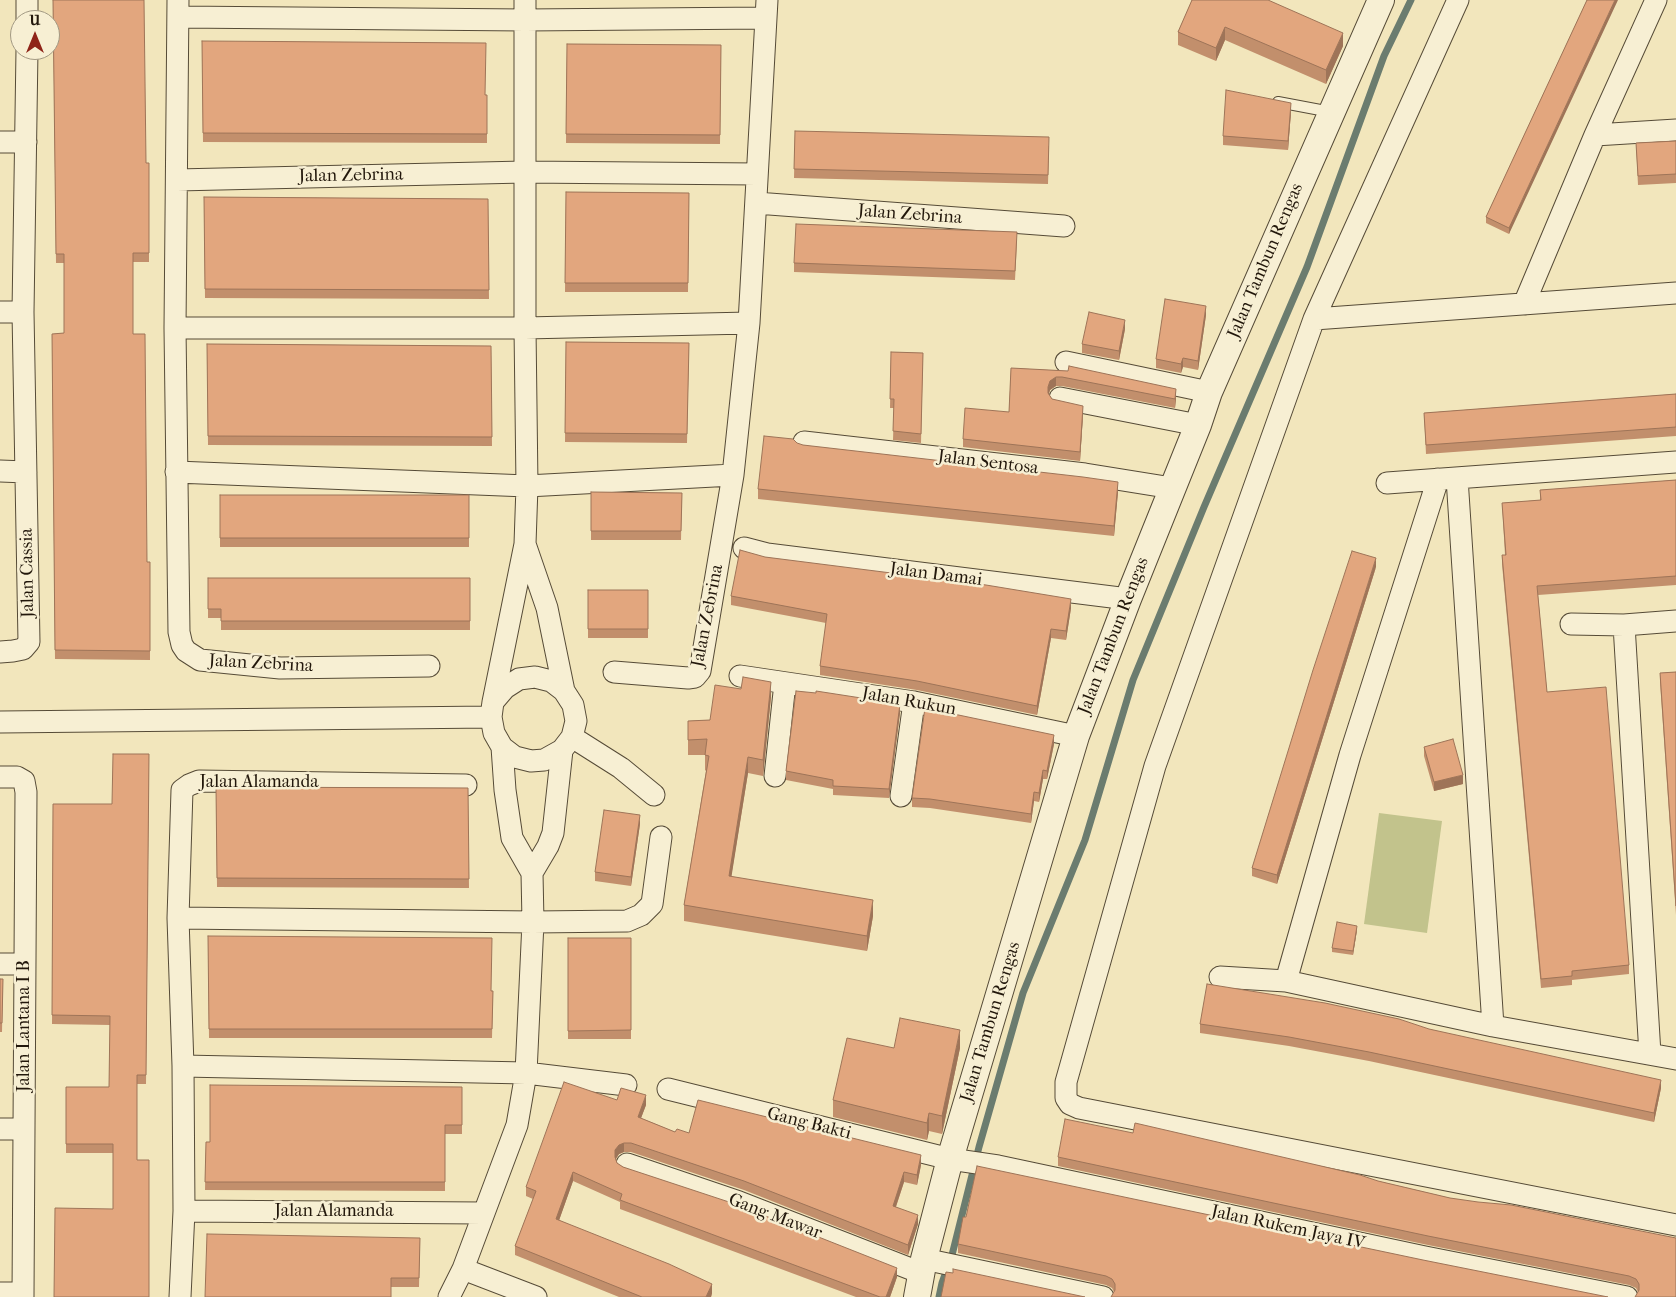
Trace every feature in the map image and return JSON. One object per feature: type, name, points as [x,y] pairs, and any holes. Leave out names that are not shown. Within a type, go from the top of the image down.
[{"type":"street","name":"Jalan Tambun Rengas","points":[[923,1272],[1076,736],[1128,599],[1198,425],[1209,392],[1381,0]]},
{"type":"street","points":[[1458,0],[1314,319],[1156,766],[1066,1082],[1066,1098],[1070,1104],[1079,1108],[1676,1225]]},
{"type":"street","points":[[1524,304],[1594,135],[1656,0]]},
{"type":"street","name":"Jalan Zebrina","points":[[429,666],[280,668],[200,660],[186,651],[182,645],[179,632],[175,328],[178,9],[767,9],[749,323],[733,475],[700,671],[695,677],[688,678],[614,672]]},
{"type":"street","points":[[525,10],[524,328],[527,486],[525,544],[492,710],[494,733],[502,747],[515,757],[531,761],[544,760],[567,743]]},
{"type":"street","name":"Jalan Cassia","points":[[0,652],[22,649],[29,642],[22,312],[26,60]]},
{"type":"street","points":[[1594,135],[1676,130]]},
{"type":"street","points":[[0,142],[26,142]]},
{"type":"street","name":"Jalan Zebrina","points":[[177,180],[524,172],[757,174]]},
{"type":"street","name":"Jalan Zebrina","points":[[756,203],[1064,226]]},
{"type":"street","points":[[1314,319],[1676,293]]},
{"type":"street","points":[[0,312],[22,312]]},
{"type":"street","points":[[175,328],[524,328],[749,323]]},
{"type":"street","points":[[1066,362],[1209,392]]},
{"type":"street","points":[[1060,398],[1198,425]]},
{"type":"street","name":"Jalan Sentosa","points":[[804,442],[1085,474],[1172,488]]},
{"type":"street","points":[[1387,483],[1676,462]]},
{"type":"street","points":[[0,472],[26,472]]},
{"type":"street","points":[[176,472],[527,486],[733,475]]},
{"type":"street","points":[[1286,981],[1350,754],[1447,479]]},
{"type":"street","points":[[1447,479],[1493,1026]]},
{"type":"street","points":[[525,544],[547,608],[564,691]]},
{"type":"street","name":"Jalan Damai","points":[[744,548],[767,554],[1128,599]]},
{"type":"street","points":[[1571,624],[1624,625],[1676,620]]},
{"type":"street","points":[[1624,625],[1650,1054]]},
{"type":"street","name":"Jalan Rukun","points":[[740,676],[914,702],[1076,736]]},
{"type":"street","points":[[492,710],[505,688],[519,679],[535,677],[551,681],[564,691],[573,705],[576,721],[567,743],[553,833],[532,874]]},
{"type":"street","points":[[775,776],[785,683]]},
{"type":"street","points":[[901,796],[914,702]]},
{"type":"street","points":[[0,722],[492,710]]},
{"type":"street","points":[[567,743],[621,768],[654,795]]},
{"type":"street","points":[[449,1297],[463,1269],[517,1125],[526,1073],[533,922],[532,874],[512,838],[505,790],[502,747]]},
{"type":"street","name":"Jalan Lantana I B","points":[[0,778],[17,778],[24,781],[26,792],[23,1295]]},
{"type":"street","name":"Jalan Alamanda","points":[[180,1297],[184,1211],[183,1066],[178,918],[180,797],[182,790],[189,784],[199,781],[466,784]]},
{"type":"street","points":[[178,918],[533,922],[627,921],[641,915],[652,904],[661,837]]},
{"type":"street","points":[[0,964],[25,964]]},
{"type":"street","points":[[1220,977],[1286,981],[1493,1026],[1676,1059]]},
{"type":"street","points":[[183,1066],[526,1073],[626,1084]]},
{"type":"street","name":"Gang Bakti","points":[[668,1089],[954,1160]]},
{"type":"street","points":[[0,1129],[24,1129]]},
{"type":"street","name":"Jalan Rukem Jaya IV","points":[[954,1160],[1627,1297]]},
{"type":"street","name":"Gang Mawar","points":[[627,1164],[738,1202],[923,1272],[953,1265],[1103,1297]]},
{"type":"street","name":"Jalan Alamanda","points":[[184,1211],[483,1213]]},
{"type":"street","points":[[463,1269],[536,1297]]},
{"type":"street","points":[[0,1293],[23,1295]]},
{"type":"lane","points":[[1267,100],[1331,112]]},
{"type":"green space","points":[[1379,813],[1442,821],[1427,933],[1364,924]]},
{"type":"building","points":[[53,0],[144,0],[146,163],[149,163],[149,253],[133,253],[133,334],[145,334],[147,562],[150,562],[150,651],[55,650],[52,334],[64,333],[64,254],[56,254],[54,60],[60,60],[60,10],[53,10]]},
{"type":"building","points":[[1192,0],[1268,0],[1343,33],[1326,70],[1225,27],[1216,48],[1178,32]]},
{"type":"building","points":[[1587,0],[1615,0],[1509,228],[1486,217]]},
{"type":"building","points":[[202,41],[486,43],[485,95],[487,95],[487,134],[203,133]]},
{"type":"building","points":[[567,44],[721,45],[720,135],[566,134]]},
{"type":"building","points":[[1226,90],[1291,103],[1288,141],[1223,136]]},
{"type":"building","points":[[795,131],[1049,137],[1048,175],[794,169]]},
{"type":"building","points":[[1676,141],[1676,174],[1638,176],[1636,143]]},
{"type":"building","points":[[566,192],[689,193],[688,283],[565,283]]},
{"type":"building","points":[[204,197],[488,199],[489,290],[205,289]]},
{"type":"building","points":[[796,224],[1017,232],[1015,271],[794,263]]},
{"type":"building","points":[[1165,299],[1206,306],[1198,361],[1183,358],[1181,364],[1156,359]]},
{"type":"building","points":[[1089,312],[1125,320],[1119,351],[1082,344]]},
{"type":"building","points":[[566,342],[689,343],[687,434],[565,433]]},
{"type":"building","points":[[207,344],[491,346],[492,437],[208,436]]},
{"type":"building","points":[[891,352],[923,353],[921,434],[893,431],[894,399],[890,399]]},
{"type":"building","points":[[1069,366],[1176,389],[1175,399],[1056,377],[1050,381],[1048,387],[1048,393],[1052,399],[1083,406],[1080,452],[963,439],[965,408],[1009,412],[1011,368],[1068,371]]},
{"type":"building","points":[[1676,394],[1676,427],[1426,445],[1424,413]]},
{"type":"building","points":[[764,436],[793,439],[803,445],[1118,482],[1114,526],[758,489]]},
{"type":"building","points":[[1676,480],[1676,576],[1537,586],[1547,692],[1606,687],[1629,965],[1572,971],[1572,976],[1541,979],[1502,555],[1506,555],[1502,503],[1541,500],[1540,490]]},
{"type":"building","points":[[591,492],[682,493],[681,531],[591,531]]},
{"type":"building","points":[[220,495],[469,495],[469,538],[220,538]]},
{"type":"building","points":[[740,550],[765,557],[986,585],[1071,599],[1066,631],[1051,629],[1037,706],[917,681],[820,666],[827,614],[731,596]]},
{"type":"building","points":[[1352,551],[1376,558],[1277,875],[1252,868]]},
{"type":"building","points":[[208,578],[470,578],[470,621],[221,621],[221,609],[208,609]]},
{"type":"building","points":[[588,590],[648,590],[648,629],[588,629]]},
{"type":"building","points":[[1676,672],[1676,906],[1660,673]]},
{"type":"building","points":[[743,677],[771,682],[763,760],[748,757],[729,876],[873,900],[867,936],[684,905],[709,756],[705,755],[707,739],[688,740],[688,721],[710,720],[715,685],[741,689]]},
{"type":"building","points":[[796,691],[816,693],[816,691],[900,704],[889,789],[833,786],[833,780],[786,771]]},
{"type":"building","points":[[925,708],[1054,735],[1047,771],[1043,770],[1039,793],[1034,792],[1031,814],[912,798]]},
{"type":"building","points":[[1453,739],[1463,775],[1434,782],[1424,747]]},
{"type":"building","points":[[113,754],[149,754],[146,1075],[137,1075],[137,1160],[149,1160],[149,1297],[54,1297],[55,1208],[113,1209],[113,1144],[66,1144],[66,1087],[109,1087],[110,1016],[52,1015],[53,804],[112,804]]},
{"type":"building","points":[[216,787],[468,788],[469,879],[217,878]]},
{"type":"building","points":[[604,810],[640,815],[631,877],[595,872]]},
{"type":"building","points":[[1337,922],[1357,926],[1353,951],[1332,948]]},
{"type":"building","points":[[208,936],[492,938],[492,1029],[209,1029]]},
{"type":"building","points":[[568,938],[631,938],[631,1030],[568,1031]]},
{"type":"building","points":[[0,979],[3,979],[2,1023],[0,1023]]},
{"type":"building","points":[[1207,984],[1325,1003],[1399,1019],[1429,1029],[1661,1080],[1654,1113],[1369,1052],[1289,1037],[1200,1024]]},
{"type":"building","points":[[900,1018],[960,1030],[942,1116],[929,1113],[927,1123],[833,1100],[847,1038],[894,1048]]},
{"type":"building","points":[[564,1082],[617,1100],[621,1088],[646,1095],[638,1117],[675,1132],[677,1129],[689,1133],[698,1100],[921,1155],[917,1175],[904,1172],[893,1206],[918,1215],[908,1245],[744,1181],[631,1143],[619,1145],[615,1150],[617,1163],[623,1167],[735,1204],[897,1268],[886,1297],[880,1297],[620,1200],[622,1194],[573,1172],[556,1219],[669,1264],[712,1284],[706,1297],[642,1297],[515,1246],[536,1191],[526,1187]]},
{"type":"building","points":[[210,1085],[462,1087],[462,1125],[445,1125],[445,1182],[205,1182],[206,1142],[210,1142]]},
{"type":"building","points":[[1065,1119],[1133,1133],[1135,1123],[1360,1175],[1450,1198],[1511,1205],[1676,1238],[1676,1297],[1635,1297],[1639,1290],[1639,1284],[1636,1279],[1629,1276],[1428,1236],[1058,1157]]},
{"type":"building","points":[[977,1166],[1608,1297],[1111,1297],[1115,1290],[1115,1284],[1112,1279],[1106,1276],[958,1244],[963,1217],[966,1217]]},
{"type":"building","points":[[207,1234],[420,1238],[419,1278],[391,1278],[391,1297],[205,1297]]},
{"type":"building","points":[[953,1269],[1085,1297],[941,1297],[946,1272],[953,1273]]},
{"type":"waterway","points":[[939,1297],[1023,993],[1085,840],[1133,680],[1204,507],[1307,267],[1384,56],[1411,0]]}]
